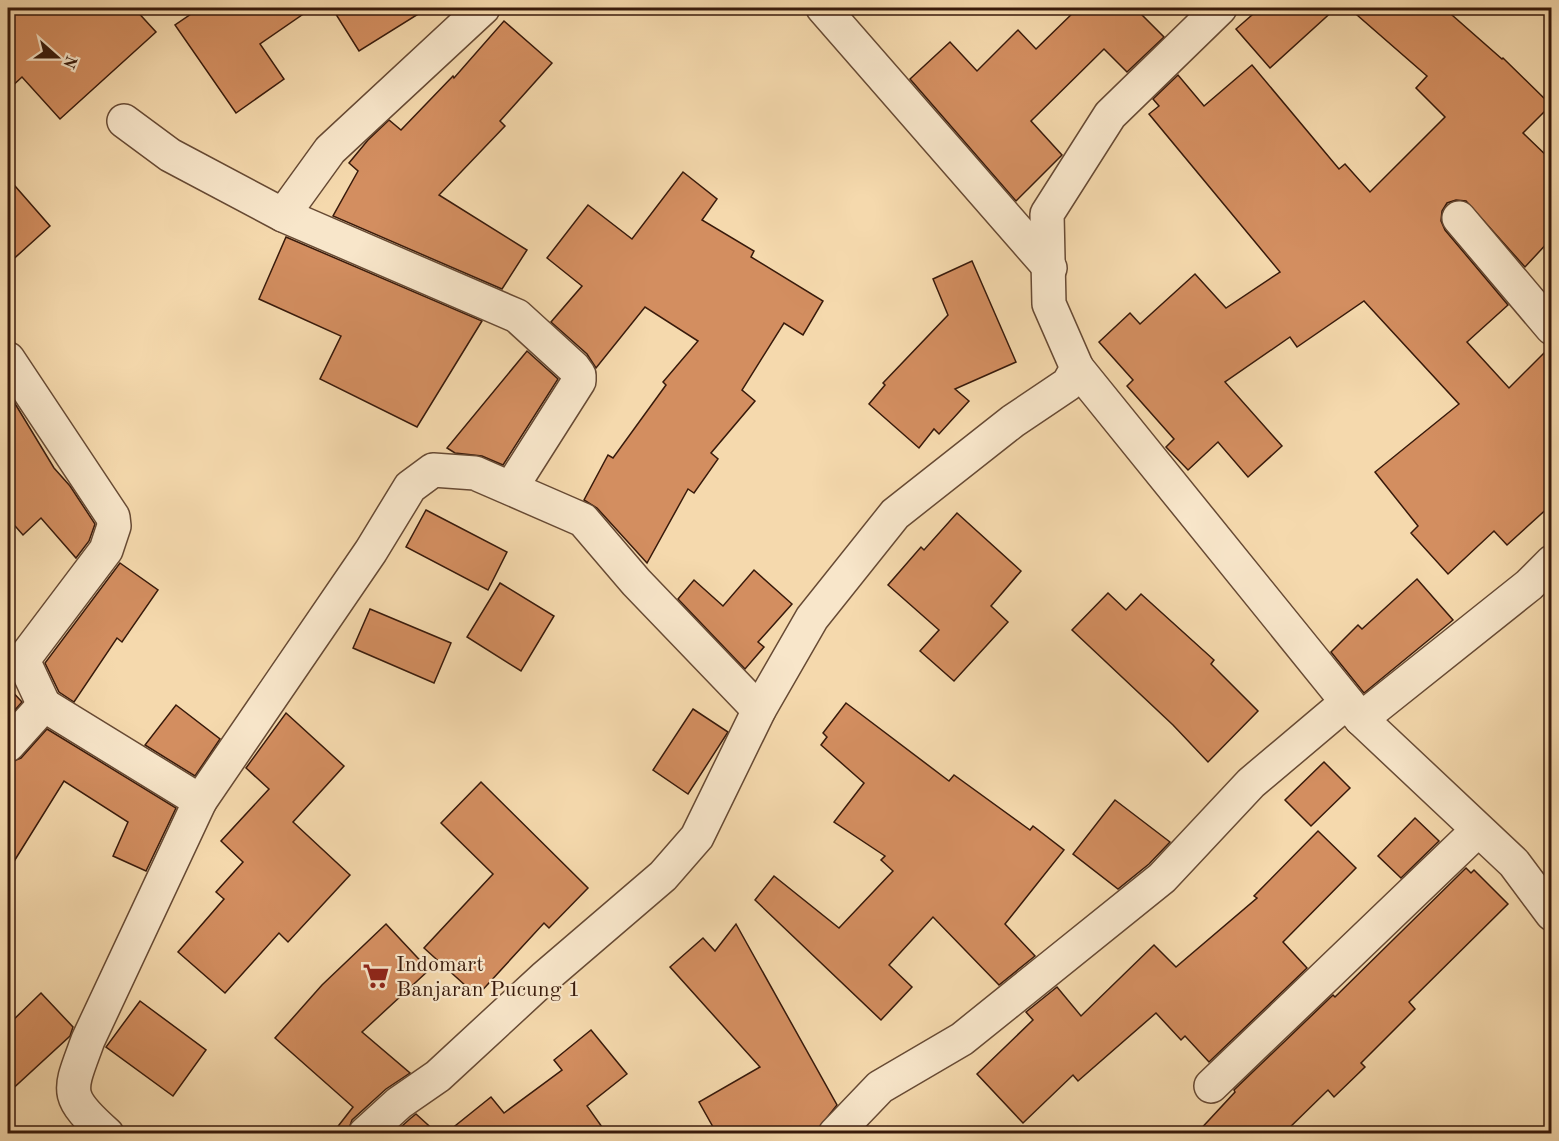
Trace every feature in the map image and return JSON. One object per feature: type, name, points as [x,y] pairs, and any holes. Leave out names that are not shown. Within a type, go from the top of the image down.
[{"type":"street","points":[[284,215],[330,150],[483,8]]},
{"type":"street","points":[[823,8],[1050,268]]},
{"type":"street","points":[[1220,8],[1110,115],[1047,214],[1049,304],[1077,368],[1354,710],[1514,863],[1551,914]]},
{"type":"street","points":[[124,121],[170,155],[284,215],[517,315],[578,371],[579,381],[511,488]]},
{"type":"street","points":[[1459,218],[1551,328]]},
{"type":"street","points":[[8,359],[113,517],[114,526],[106,550],[23,660],[44,705],[200,801]]},
{"type":"street","points":[[365,1134],[399,1103],[438,1076],[543,978],[663,876],[697,837],[759,710],[812,618],[895,514],[1013,421],[1068,384],[1077,368]]},
{"type":"street","points":[[107,1134],[78,1107],[72,1092],[74,1078],[88,1040],[200,801],[371,551],[410,487],[433,470],[475,473],[583,520],[636,582],[759,710]]},
{"type":"street","points":[[835,1134],[880,1087],[962,1039],[1162,878],[1251,783],[1529,585],[1551,562]]},
{"type":"street","points":[[8,745],[44,705]]},
{"type":"street","points":[[1211,1086],[1478,830]]},
{"type":"building","points":[[8,8],[134,8],[156,32],[60,119],[22,77],[8,90]]},
{"type":"building","points":[[200,8],[312,8],[260,44],[284,79],[236,113],[175,25]]},
{"type":"building","points":[[332,8],[428,8],[359,51]]},
{"type":"building","points":[[1078,8],[1135,8],[1164,37],[1127,72],[1104,49],[1031,121],[1062,155],[1016,201],[910,79],[950,42],[977,71],[1018,30],[1036,49]]},
{"type":"building","points":[[1260,8],[1336,8],[1270,68],[1236,29]]},
{"type":"building","points":[[1349,8],[1444,8],[1503,58],[1551,105],[1523,133],[1551,160],[1551,239],[1525,267],[1466,201],[1456,200],[1447,203],[1442,211],[1441,221],[1445,230],[1508,305],[1467,342],[1509,388],[1551,346],[1551,505],[1507,545],[1494,531],[1448,574],[1411,533],[1418,526],[1375,472],[1459,404],[1364,301],[1297,347],[1290,337],[1225,382],[1282,446],[1248,477],[1218,442],[1188,470],[1166,447],[1174,439],[1127,386],[1133,380],[1099,342],[1130,313],[1140,324],[1195,274],[1226,308],[1280,272],[1149,114],[1159,106],[1153,99],[1178,75],[1204,106],[1252,65],[1339,169],[1345,164],[1370,192],[1445,117],[1416,88],[1427,76]]},
{"type":"building","points":[[504,21],[552,63],[500,121],[505,126],[439,195],[527,250],[502,289],[333,216],[358,171],[349,163],[368,140],[389,120],[401,130],[453,76],[454,78]]},
{"type":"building","points":[[683,172],[717,199],[702,220],[754,251],[751,257],[823,301],[803,335],[784,323],[742,390],[755,401],[711,453],[718,459],[694,493],[688,489],[647,563],[597,508],[584,500],[608,455],[613,458],[666,385],[663,382],[698,341],[645,307],[596,368],[587,354],[551,322],[582,286],[547,258],[588,205],[632,239]]},
{"type":"building","points":[[8,178],[50,226],[8,264]]},
{"type":"building","points":[[286,237],[482,321],[417,427],[320,379],[341,336],[259,299]]},
{"type":"building","points":[[972,261],[1016,362],[955,389],[969,401],[939,434],[934,429],[919,448],[869,404],[885,385],[883,383],[948,315],[933,279]]},
{"type":"building","points":[[527,351],[558,379],[503,465],[482,456],[455,453],[447,448]]},
{"type":"building","points":[[8,392],[54,468],[70,486],[95,524],[89,541],[76,558],[41,518],[23,535],[8,518]]},
{"type":"building","points":[[426,510],[507,552],[488,590],[406,547]]},
{"type":"building","points":[[957,513],[1021,571],[991,606],[1008,622],[954,681],[920,651],[939,630],[888,585],[921,547],[924,550]]},
{"type":"building","points":[[120,563],[158,590],[122,642],[117,638],[74,702],[59,692],[45,663]]},
{"type":"building","points":[[754,570],[792,604],[758,642],[764,647],[745,669],[678,599],[694,580],[723,606]]},
{"type":"building","points":[[1417,579],[1453,620],[1364,693],[1331,652],[1358,625],[1362,629]]},
{"type":"building","points":[[500,583],[554,616],[521,671],[467,637]]},
{"type":"building","points":[[1108,593],[1126,610],[1141,594],[1214,660],[1211,664],[1258,711],[1208,762],[1173,725],[1072,630]]},
{"type":"building","points":[[370,609],[451,643],[434,683],[353,648]]},
{"type":"building","points":[[8,687],[22,702],[8,718]]},
{"type":"building","points":[[846,703],[949,781],[954,775],[1030,830],[1033,826],[1064,850],[1005,924],[1035,956],[999,985],[933,917],[889,965],[912,987],[881,1020],[755,900],[774,876],[839,928],[893,871],[881,860],[885,856],[834,822],[864,783],[821,745],[827,737],[823,733]]},
{"type":"building","points":[[176,705],[220,739],[195,776],[145,745]]},
{"type":"building","points":[[693,709],[728,732],[688,794],[653,770]]},
{"type":"building","points":[[286,713],[344,766],[293,822],[350,875],[288,942],[279,933],[225,993],[178,952],[224,899],[216,892],[243,862],[221,841],[269,789],[246,768]]},
{"type":"building","points":[[47,729],[176,808],[146,871],[113,856],[128,822],[64,781],[8,871],[8,763],[21,758]]},
{"type":"building","points":[[1324,762],[1350,788],[1311,826],[1285,800]]},
{"type":"building","points":[[481,782],[588,888],[549,928],[544,923],[477,996],[424,948],[493,874],[441,823]]},
{"type":"building","points":[[1115,800],[1170,842],[1149,864],[1118,889],[1073,854]]},
{"type":"building","points":[[1415,818],[1439,841],[1401,878],[1378,856]]},
{"type":"building","points":[[1318,831],[1356,868],[1283,942],[1307,968],[1209,1062],[1185,1036],[1181,1040],[1156,1013],[1078,1081],[1073,1075],[1023,1123],[977,1074],[1033,1020],[1026,1012],[1057,987],[1081,1016],[1154,945],[1176,967],[1257,898],[1254,896]]},
{"type":"building","points":[[1466,868],[1471,873],[1474,870],[1508,904],[1409,1002],[1415,1009],[1361,1063],[1365,1067],[1334,1097],[1328,1090],[1283,1134],[1196,1134],[1235,1092],[1234,1090],[1333,995],[1335,997]]},
{"type":"building","points":[[386,924],[429,970],[362,1032],[410,1073],[386,1089],[352,1120],[347,1134],[332,1134],[353,1107],[275,1038],[322,985]]},
{"type":"building","points":[[736,924],[837,1105],[814,1134],[717,1134],[699,1102],[760,1067],[670,967],[703,938],[715,951]]},
{"type":"building","points":[[41,993],[73,1027],[70,1036],[8,1093],[8,1025]]},
{"type":"building","points":[[140,1001],[206,1050],[173,1096],[106,1047]]},
{"type":"building","points":[[591,1030],[627,1074],[587,1106],[607,1134],[445,1134],[491,1097],[504,1113],[562,1070],[554,1060]]},
{"type":"building","points":[[416,1114],[438,1134],[393,1134],[411,1118]]},
{"type":"place","name":"Indomart Banjaran Pucung 1","points":[[376,976]]}]
